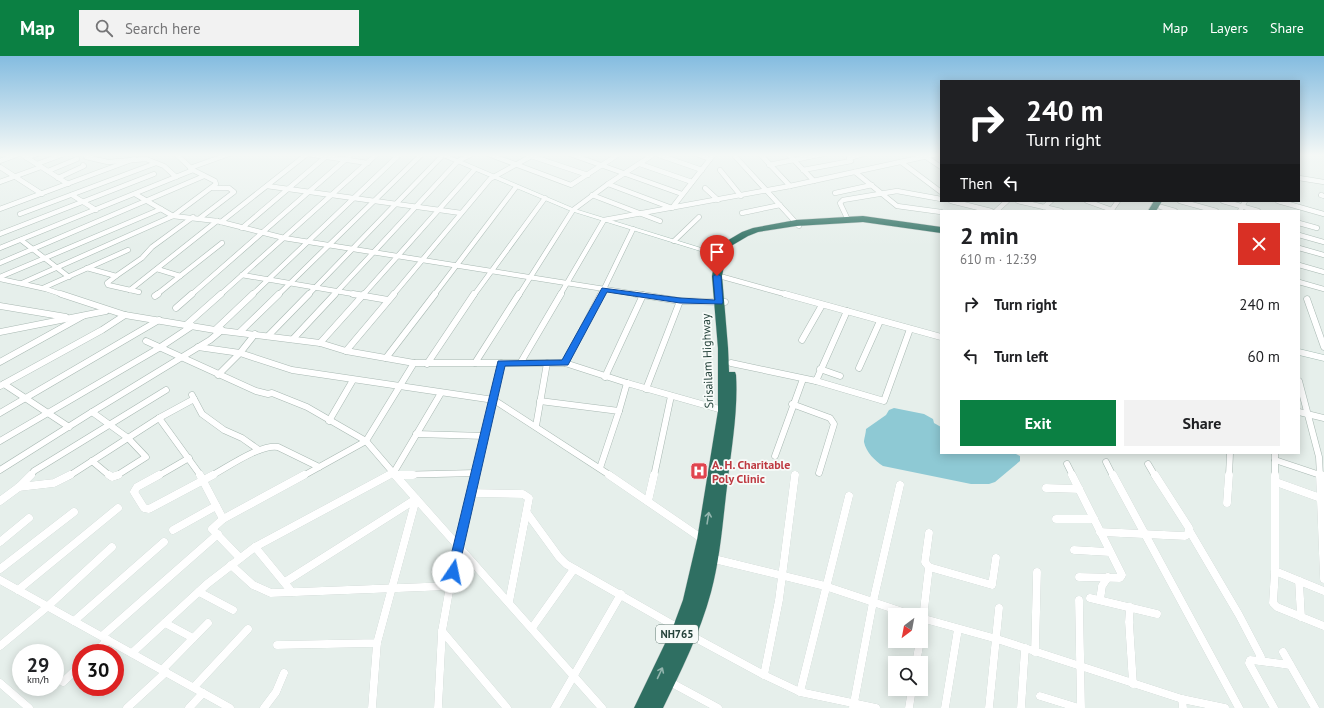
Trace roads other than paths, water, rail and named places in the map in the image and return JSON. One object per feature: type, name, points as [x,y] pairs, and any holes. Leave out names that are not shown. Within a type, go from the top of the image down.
[{"type":"highway","name":"Srisailam Highway","points":[[706,557],[704,540],[728,411],[732,397],[731,364],[717,276],[723,256],[739,241],[756,233],[797,224],[848,220],[884,221],[940,232]]},
{"type":"highway","name":"Srisailam Highway","points":[[797,224],[865,223],[940,232]]},
{"type":"highway","name":"Srisailam Highway","points":[[642,708],[685,632],[704,592],[706,557],[728,411],[723,348],[723,256]]},
{"type":"highway","name":"Srisailam Highway","points":[[655,708],[668,681],[685,632]]},
{"type":"street","points":[[28,184],[42,194]]},
{"type":"street","points":[[0,209],[67,184]]},
{"type":"street","points":[[20,214],[100,184]]},
{"type":"street","points":[[1,232],[126,184]]},
{"type":"street","points":[[0,248],[158,184]]},
{"type":"street","points":[[0,263],[186,184]]},
{"type":"street","points":[[22,283],[173,216],[216,184]]},
{"type":"street","points":[[242,228],[294,184]]},
{"type":"street","points":[[176,308],[318,184]]},
{"type":"street","points":[[0,441],[159,348],[189,325],[242,275],[344,184]]},
{"type":"street","points":[[0,470],[198,347],[218,330],[267,280],[368,184]]},
{"type":"street","points":[[240,332],[391,184]]},
{"type":"street","points":[[268,336],[414,184]]},
{"type":"street","points":[[293,339],[376,252],[437,184]]},
{"type":"street","points":[[320,343],[461,184]]},
{"type":"street","points":[[346,351],[486,184]]},
{"type":"street","points":[[510,184],[573,210],[723,256]]},
{"type":"street","points":[[475,363],[573,210],[607,184]]},
{"type":"street","points":[[609,184],[672,208]]},
{"type":"street","points":[[654,184],[682,194]]},
{"type":"street","points":[[672,208],[690,184]]},
{"type":"street","points":[[732,184],[741,196]]},
{"type":"street","points":[[762,184],[797,224]]},
{"type":"street","points":[[604,220],[798,184]]},
{"type":"street","points":[[931,184],[940,191]]},
{"type":"street","points":[[835,193],[872,185],[898,206],[940,212]]},
{"type":"street","points":[[130,290],[267,186],[462,213]]},
{"type":"street","points":[[386,358],[516,187]]},
{"type":"street","points":[[200,218],[234,192],[229,188],[212,188]]},
{"type":"street","points":[[705,188],[718,200]]},
{"type":"street","points":[[848,220],[840,201],[881,192],[896,191],[940,199]]},
{"type":"street","points":[[135,194],[173,216],[219,221],[284,238],[680,301],[722,302]]},
{"type":"street","points":[[72,195],[96,210]]},
{"type":"street","points":[[592,196],[642,213],[660,221]]},
{"type":"street","points":[[426,364],[490,271],[545,198]]},
{"type":"street","points":[[963,202],[988,210]]},
{"type":"street","points":[[997,210],[1006,202]]},
{"type":"street","points":[[1022,202],[1057,210]]},
{"type":"street","points":[[1044,207],[1050,202]]},
{"type":"street","points":[[1090,202],[1112,210]]},
{"type":"street","points":[[1184,202],[1212,210]]},
{"type":"street","points":[[1225,202],[1241,209]]},
{"type":"street","points":[[1282,202],[1324,214]]},
{"type":"street","points":[[742,213],[780,205]]},
{"type":"street","points":[[1160,205],[1172,210]]},
{"type":"street","points":[[0,278],[161,209]]},
{"type":"street","points":[[139,292],[106,284],[142,258],[152,247],[193,217]]},
{"type":"street","points":[[674,241],[699,217]]},
{"type":"street","points":[[521,362],[568,284],[604,220]]},
{"type":"street","points":[[1300,223],[1318,228]]},
{"type":"street","points":[[565,363],[604,289],[633,228]]},
{"type":"street","points":[[1300,236],[1324,242]]},
{"type":"street","points":[[21,240],[70,277]]},
{"type":"street","points":[[155,296],[222,243]]},
{"type":"street","points":[[1300,248],[1324,255]]},
{"type":"street","points":[[43,288],[128,250]]},
{"type":"street","points":[[1300,265],[1324,272]]},
{"type":"street","points":[[87,268],[116,276]]},
{"type":"street","points":[[157,269],[180,276]]},
{"type":"street","points":[[242,275],[388,300]]},
{"type":"street","points":[[723,277],[940,337]]},
{"type":"street","points":[[0,278],[43,288],[125,315],[218,330],[320,343],[346,351],[414,363],[565,363],[646,389],[728,411]]},
{"type":"street","points":[[1300,282],[1324,289]]},
{"type":"street","points":[[605,376],[643,295]]},
{"type":"street","points":[[1308,299],[1321,331],[1324,347]]},
{"type":"street","points":[[646,389],[680,301]]},
{"type":"street","points":[[802,340],[822,305]]},
{"type":"street","points":[[0,306],[70,318]]},
{"type":"street","points":[[0,332],[108,310]]},
{"type":"street","points":[[816,381],[820,369],[847,311]]},
{"type":"street","points":[[0,362],[86,315]]},
{"type":"street","points":[[2,385],[102,330],[125,315]]},
{"type":"street","points":[[0,413],[159,320]]},
{"type":"street","points":[[860,368],[880,321]]},
{"type":"street","points":[[731,364],[816,381],[884,401],[910,329]]},
{"type":"street","points":[[218,375],[240,353],[255,334]]},
{"type":"street","points":[[146,341],[180,358],[263,394],[272,393],[307,407],[328,421],[366,441],[602,708]]},
{"type":"street","points":[[198,347],[240,353],[292,370],[494,400],[600,468],[704,540]]},
{"type":"street","points":[[1300,352],[1324,358]]},
{"type":"street","points":[[240,558],[212,529],[213,526],[223,519],[366,441],[414,363]]},
{"type":"street","points":[[438,708],[442,631],[450,586],[458,545],[494,400],[501,363]]},
{"type":"street","points":[[536,426],[547,363]]},
{"type":"street","points":[[820,369],[840,376]]},
{"type":"street","points":[[775,456],[792,404],[803,379]]},
{"type":"street","points":[[328,421],[353,380]]},
{"type":"street","points":[[600,468],[619,411],[626,383]]},
{"type":"street","points":[[2,385],[25,398],[69,427]]},
{"type":"street","points":[[1300,385],[1319,457],[1322,476],[1324,579]]},
{"type":"street","points":[[0,501],[19,488],[34,471],[166,390]]},
{"type":"street","points":[[395,474],[416,434],[441,393]]},
{"type":"street","points":[[648,501],[671,396]]},
{"type":"street","points":[[19,488],[54,483],[92,461],[193,397],[202,414],[224,430],[242,438],[259,450]]},
{"type":"street","points":[[540,401],[619,411]]},
{"type":"street","points":[[792,404],[833,421],[834,424],[819,473]]},
{"type":"street","points":[[92,412],[128,438],[146,457],[114,477],[92,461]]},
{"type":"street","points":[[1300,412],[1324,418]]},
{"type":"street","points":[[159,418],[204,480],[223,519]]},
{"type":"street","points":[[416,434],[485,436]]},
{"type":"street","points":[[189,458],[137,487],[134,492],[144,508],[149,509],[259,450],[272,446],[278,447],[319,467]]},
{"type":"street","points":[[1226,503],[1230,454]]},
{"type":"street","points":[[1322,476],[1275,455],[1275,571],[1273,603],[1274,605],[1324,626]]},
{"type":"street","points":[[1106,462],[1239,708]]},
{"type":"street","points":[[1067,464],[1122,577],[1079,577]]},
{"type":"street","points":[[1148,464],[1239,615],[1261,657],[1260,661]]},
{"type":"street","points":[[132,653],[231,564],[256,547],[395,474],[476,473]]},
{"type":"street","points":[[764,675],[774,631],[783,574],[795,475]]},
{"type":"street","points":[[1276,482],[1322,499]]},
{"type":"street","points":[[854,706],[873,602],[900,485]]},
{"type":"street","points":[[1046,488],[1079,489]]},
{"type":"street","points":[[471,493],[523,494],[529,498],[509,602]]},
{"type":"street","points":[[800,692],[825,586],[849,496]]},
{"type":"street","points":[[285,582],[416,499]]},
{"type":"street","points":[[372,708],[377,644],[416,499]]},
{"type":"street","points":[[173,530],[216,506]]},
{"type":"street","points":[[18,590],[118,508]]},
{"type":"street","points":[[0,569],[74,512]]},
{"type":"street","points":[[527,513],[559,557],[574,569],[621,594],[685,632],[764,675],[800,692],[854,706],[876,708]]},
{"type":"street","points":[[0,542],[29,518]]},
{"type":"street","points":[[1056,519],[1094,519]]},
{"type":"street","points":[[1100,532],[1185,536],[1189,533],[1189,530]]},
{"type":"street","points":[[929,533],[925,562],[929,567],[992,585],[996,558]]},
{"type":"street","points":[[101,644],[105,638],[218,534]]},
{"type":"street","points":[[74,621],[164,542]]},
{"type":"street","points":[[0,646],[47,607],[112,547]]},
{"type":"street","points":[[256,547],[292,592]]},
{"type":"street","points":[[1074,550],[1109,552]]},
{"type":"street","points":[[706,557],[783,574],[891,608]]},
{"type":"street","points":[[231,564],[256,589],[271,593],[450,586]]},
{"type":"street","points":[[923,608],[929,567]]},
{"type":"street","points":[[532,628],[574,569]]},
{"type":"street","points":[[1275,571],[1324,591]]},
{"type":"street","points":[[1035,652],[1037,572]]},
{"type":"street","points":[[1100,600],[1102,586],[1108,577]]},
{"type":"street","points":[[0,580],[230,708]]},
{"type":"street","points":[[1300,581],[1301,617]]},
{"type":"street","points":[[199,592],[233,610]]},
{"type":"street","points":[[554,708],[621,594]]},
{"type":"street","points":[[1090,598],[1157,614]]},
{"type":"street","points":[[1040,696],[1080,708],[1081,667],[1079,600]]},
{"type":"street","points":[[1130,607],[1129,622],[1133,684]]},
{"type":"street","points":[[990,708],[999,608]]},
{"type":"street","points":[[928,620],[1025,648],[1182,699],[1225,708]]},
{"type":"street","points":[[165,623],[193,638]]},
{"type":"street","points":[[127,708],[164,671],[208,623]]},
{"type":"street","points":[[945,708],[958,628]]},
{"type":"street","points":[[194,687],[248,629]]},
{"type":"street","points":[[442,631],[507,708]]},
{"type":"street","points":[[277,645],[377,644]]},
{"type":"street","points":[[1020,708],[1025,648]]},
{"type":"street","points":[[1282,652],[1315,708]]},
{"type":"street","points":[[1274,708],[1249,663],[1250,660],[1290,665]]},
{"type":"street","points":[[64,681],[72,674]]},
{"type":"street","points":[[264,708],[276,692],[284,674]]},
{"type":"street","points":[[668,681],[718,708]]},
{"type":"street","points":[[0,683],[8,692],[29,708]]},
{"type":"street","points":[[189,708],[203,693]]},
{"type":"street","points":[[909,708],[911,696]]},
{"type":"street","points":[[1182,699],[1183,708]]},
{"type":"water","points":[[894,408],[924,414],[933,419],[934,423],[940,426],[940,454],[1016,454],[1020,456],[1020,461],[995,482],[989,484],[971,484],[883,466],[869,453],[864,442],[866,429],[886,415],[889,410]]},
{"type":"place","name":"A. H. Charitable Poly Clinic","points":[[699,471]]}]
